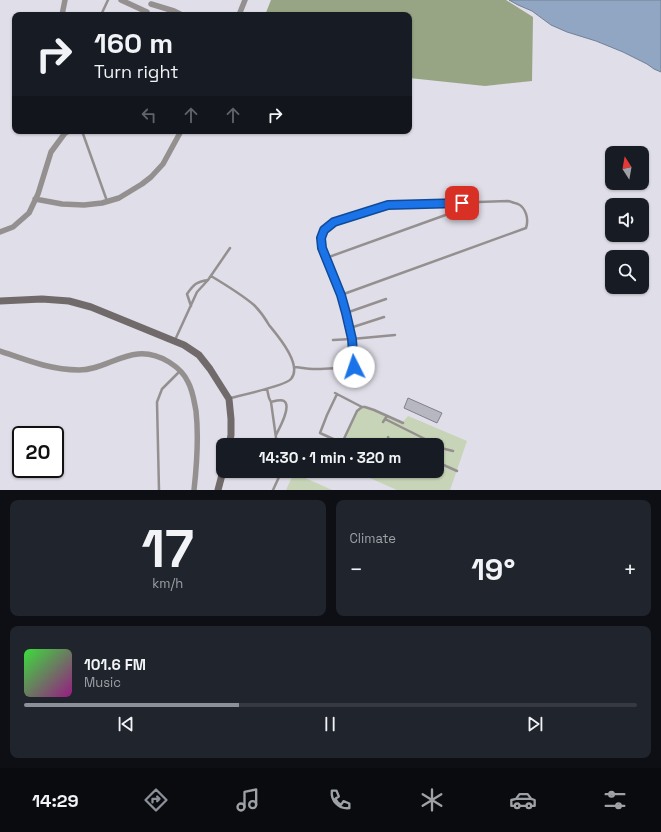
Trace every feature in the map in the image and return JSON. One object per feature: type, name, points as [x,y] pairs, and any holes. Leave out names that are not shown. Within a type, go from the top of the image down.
[{"type":"street","points":[[63,12],[65,0]]},
{"type":"street","points":[[121,0],[143,12]]},
{"type":"street","points":[[148,12],[152,2],[176,12]]},
{"type":"street","points":[[240,12],[245,2]]},
{"type":"street","points":[[0,232],[14,227],[29,213],[51,152],[64,134]]},
{"type":"street","points":[[35,199],[62,204],[84,205],[119,198],[151,177],[163,164],[179,134]]},
{"type":"street","points":[[0,301],[42,299],[69,301],[91,307],[184,345],[199,355],[210,369],[228,399],[231,418],[230,438]]},
{"type":"street","points":[[0,350],[54,368],[81,370],[94,368],[126,356],[137,354],[150,354],[163,358],[180,371],[188,382],[194,398],[198,440],[194,490]]},
{"type":"street","points":[[218,490],[221,478]]},
{"type":"lane","points":[[102,12],[108,0]]},
{"type":"lane","points":[[238,0],[245,2]]},
{"type":"lane","points":[[83,134],[106,201]]},
{"type":"lane","points":[[294,367],[324,369],[354,367],[352,339],[346,313],[341,295],[322,248],[321,238],[324,230],[334,222],[388,205],[508,201],[519,205],[526,212],[528,222],[526,228],[341,295]]},
{"type":"lane","points":[[326,258],[465,208],[477,202]]},
{"type":"lane","points":[[175,341],[197,292],[211,276],[230,248]]},
{"type":"lane","points":[[211,276],[238,292],[256,307],[287,348],[294,367],[293,375],[290,380],[267,389],[228,399]]},
{"type":"lane","points":[[191,306],[187,294],[193,285],[198,282],[208,280]]},
{"type":"lane","points":[[346,313],[386,299]]},
{"type":"lane","points":[[350,328],[384,317]]},
{"type":"lane","points":[[333,340],[395,334]]},
{"type":"lane","points":[[159,490],[157,402],[162,389],[180,371]]},
{"type":"lane","points":[[267,389],[271,402],[275,436]]},
{"type":"lane","points":[[362,407],[357,411],[342,443],[320,433],[336,394],[362,407],[403,423]]},
{"type":"lane","points":[[271,402],[282,400],[285,401],[287,412],[275,436]]},
{"type":"lane","points":[[387,416],[384,421],[422,438]]},
{"type":"lane","points":[[444,448],[453,451]]},
{"type":"lane","points":[[444,465],[457,471]]},
{"type":"lane","points":[[273,490],[279,478]]},
{"type":"green space","points":[[271,0],[506,0],[533,17],[532,81],[485,86],[412,78],[412,12],[266,12]]},
{"type":"green space","points":[[362,407],[365,407],[402,423],[408,416],[467,441],[450,490],[397,490],[370,478],[444,478],[444,438],[344,438],[357,411]]},
{"type":"green space","points":[[292,478],[305,478],[332,490],[286,490]]},
{"type":"water","points":[[509,0],[661,0],[661,72],[623,52],[551,25],[532,11]]},
{"type":"building","points":[[408,398],[442,413],[437,423],[404,408]]},
{"type":"route","points":[[354,367],[352,339],[346,313],[341,295],[322,248],[321,238],[324,230],[334,222],[388,205],[462,203]]}]
